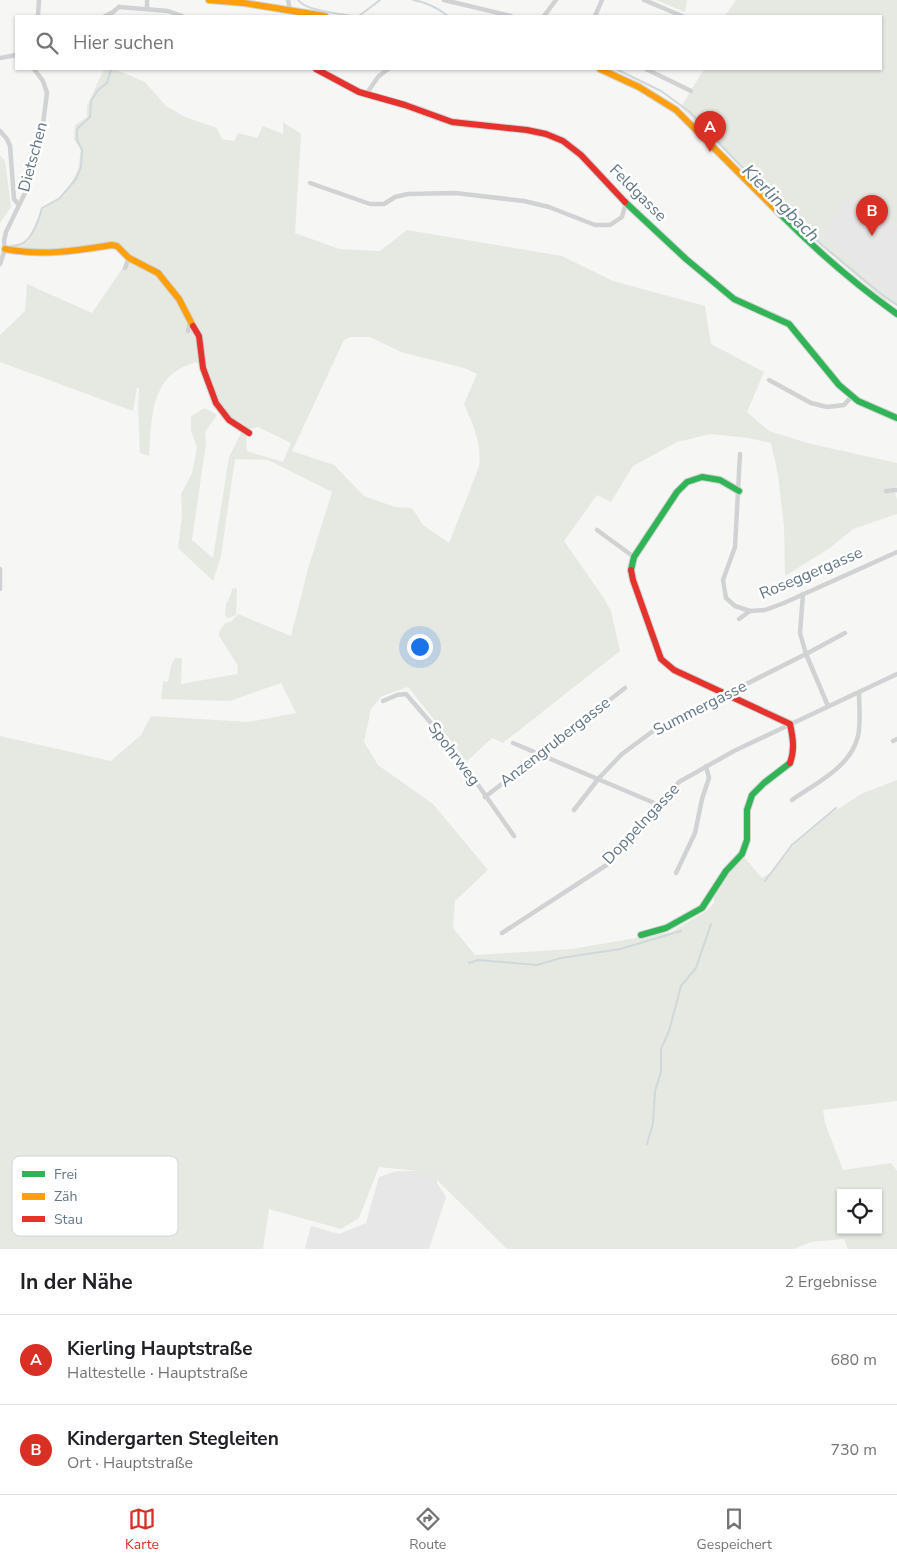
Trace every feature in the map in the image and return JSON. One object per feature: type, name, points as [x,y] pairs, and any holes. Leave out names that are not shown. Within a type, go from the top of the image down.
[{"type":"street","points":[[38,15],[39,0]]},
{"type":"street","points":[[118,0],[119,7]]},
{"type":"street","points":[[147,0],[147,8]]},
{"type":"street","points":[[209,0],[319,15]]},
{"type":"street","points":[[288,0],[290,10]]},
{"type":"street","points":[[444,0],[507,15]]},
{"type":"street","points":[[545,15],[556,0]]},
{"type":"street","points":[[595,15],[602,0]]},
{"type":"street","points":[[644,0],[680,15]]},
{"type":"street","points":[[107,15],[119,7],[168,10],[180,15]]},
{"type":"street","points":[[0,58],[15,55]]},
{"type":"street","name":"Dietschen","points":[[2,242],[25,193],[41,139],[46,107],[46,88],[35,70]]},
{"type":"street","name":"Feldgasse","points":[[318,70],[353,89],[452,122],[527,130],[546,134],[563,142],[581,155],[626,203],[686,259],[734,299],[789,324],[839,385],[858,401],[897,418]]},
{"type":"street","points":[[367,94],[378,77],[387,70]]},
{"type":"street","points":[[602,70],[639,87],[676,110],[797,231],[875,298],[897,314]]},
{"type":"street","points":[[648,70],[691,91]]},
{"type":"street","points":[[0,131],[10,146],[14,199],[19,205]]},
{"type":"street","points":[[310,183],[370,204],[384,204],[395,197],[408,194],[455,193],[524,201],[549,207],[595,225],[610,225],[622,217],[626,203]]},
{"type":"street","points":[[0,264],[5,249],[2,242]]},
{"type":"street","points":[[5,249],[23,254],[47,254],[112,245],[117,246],[130,258],[158,273],[179,299],[199,336],[203,368],[216,404],[229,420],[249,433]]},
{"type":"street","points":[[126,268],[130,258]]},
{"type":"street","points":[[188,330],[190,320]]},
{"type":"street","points":[[768,380],[811,404],[827,407],[844,405],[852,396]]},
{"type":"street","name":"Roseggergasse","points":[[740,454],[736,547],[723,580],[726,598],[736,606],[750,611],[765,610],[897,552]]},
{"type":"street","points":[[641,935],[666,928],[702,908],[726,871],[742,854],[747,840],[747,810],[752,795],[764,783],[788,765],[793,754],[793,737],[790,724],[674,670],[661,659],[633,580],[631,569],[634,557],[677,492],[687,482],[702,477],[720,480],[739,491]]},
{"type":"street","points":[[886,491],[897,490]]},
{"type":"street","points":[[598,530],[634,557]]},
{"type":"street","points":[[0,569],[0,589]]},
{"type":"street","points":[[803,594],[800,633],[806,654],[828,706]]},
{"type":"street","points":[[739,619],[750,611]]},
{"type":"street","name":"Summergasse","points":[[574,810],[599,778],[622,754],[653,731],[845,633]]},
{"type":"street","name":"Doppelngasse","points":[[502,933],[608,864],[679,782],[706,766],[790,724],[897,674]]},
{"type":"street","name":"Anzengrubergasse","points":[[485,797],[625,688]]},
{"type":"street","points":[[792,800],[845,762],[852,751],[858,736],[859,693]]},
{"type":"street","name":"Spohrweg","points":[[383,701],[406,694],[450,745],[514,836]]},
{"type":"street","points":[[513,743],[659,805]]},
{"type":"street","name":"Doppelngasse","points":[[676,873],[695,833],[702,799],[709,778],[706,766]]},
{"type":"shaded area","points":[[656,0],[687,0],[685,12]]},
{"type":"shaded area","points":[[736,0],[897,0],[897,226],[848,196],[821,235],[886,293],[897,299],[897,306],[883,299],[805,232],[681,107],[703,70],[882,70],[882,15],[726,15]]},
{"type":"shaded area","points":[[104,70],[116,70],[145,82],[166,106],[185,117],[217,128],[222,139],[234,141],[238,133],[257,138],[263,126],[283,134],[283,122],[301,134],[295,233],[339,249],[380,251],[407,230],[562,256],[613,281],[705,306],[711,344],[764,372],[747,412],[769,431],[811,444],[897,463],[895,493],[897,514],[853,529],[830,548],[785,576],[784,526],[778,475],[771,443],[748,438],[710,434],[677,442],[633,466],[611,502],[597,495],[564,541],[611,611],[620,651],[503,743],[492,738],[466,762],[408,687],[382,696],[371,709],[364,742],[378,765],[433,804],[488,870],[455,901],[453,928],[475,955],[572,949],[671,932],[705,912],[714,903],[714,892],[727,873],[744,857],[762,878],[773,871],[794,845],[829,815],[861,794],[897,780],[897,1101],[823,1110],[825,1123],[843,1170],[891,1163],[897,1171],[897,1249],[848,1249],[844,1239],[811,1242],[794,1249],[507,1249],[437,1180],[418,1171],[379,1167],[359,1218],[341,1229],[269,1209],[263,1249],[0,1249],[0,736],[111,761],[141,735],[151,716],[248,722],[296,713],[281,683],[230,701],[161,699],[163,681],[168,682],[171,666],[175,658],[182,658],[181,684],[237,674],[238,666],[218,634],[225,623],[231,622],[238,614],[291,636],[308,569],[332,492],[268,460],[235,459],[221,556],[213,581],[178,548],[182,516],[181,494],[192,473],[197,447],[191,431],[191,416],[205,408],[217,415],[205,432],[206,443],[192,540],[213,558],[229,457],[242,431],[246,433],[247,451],[283,462],[291,443],[258,427],[247,430],[233,419],[221,406],[204,372],[196,362],[182,367],[169,377],[162,386],[154,408],[149,456],[140,453],[139,388],[137,388],[133,411],[0,362],[0,335],[25,311],[27,284],[92,313],[128,260],[111,242],[87,248],[51,251],[14,250],[9,245],[28,242],[44,207],[64,196],[78,170],[81,149],[74,140],[75,125],[87,117],[87,106]],"holes":[[[350,337],[370,337],[401,352],[464,368],[477,374],[464,404],[478,442],[479,467],[449,543],[423,525],[412,508],[395,507],[364,496],[334,465],[292,451],[344,340]]]},
{"type":"shaded area","points":[[0,155],[5,161],[11,207],[0,223]]},
{"type":"shaded area","points":[[848,196],[897,226],[897,299],[886,293],[821,235]]},
{"type":"shaded area","points":[[237,588],[236,615],[228,618],[225,616],[226,604],[232,589]]},
{"type":"shaded area","points":[[397,1171],[418,1171],[437,1180],[446,1197],[429,1249],[305,1249],[311,1226],[339,1234],[366,1223],[379,1177]]},
{"type":"waterway","name":"Kierlingbach","points":[[298,0],[308,7],[344,15]]},
{"type":"waterway","name":"Kierlingbach","points":[[360,15],[380,0]]},
{"type":"waterway","name":"Kierlingbach","points":[[413,0],[432,6],[447,15]]},
{"type":"waterway","points":[[10,247],[18,245],[29,238],[42,208],[60,198],[76,179],[81,167],[82,150],[77,140],[77,129],[90,117],[91,101],[98,90],[107,83],[111,70]]},
{"type":"waterway","name":"Kierlingbach","points":[[618,70],[661,91],[690,112],[740,165],[822,245],[897,305]]},
{"type":"waterway","points":[[765,881],[792,845],[836,808]]},
{"type":"waterway","points":[[647,1144],[653,1123],[655,1091],[661,1072],[661,1049],[669,1031],[681,986],[696,968],[711,924]]},
{"type":"waterway","points":[[469,963],[478,960],[537,965],[561,958],[620,949],[681,931]]},
{"type":"traffic: fast","points":[[625,202],[686,259],[734,299],[789,324],[839,385],[858,401],[897,418]]},
{"type":"traffic: fast","points":[[779,213],[836,266],[897,314]]},
{"type":"traffic: fast","points":[[631,570],[634,557],[677,492],[687,482],[702,477],[720,480],[739,491]]},
{"type":"traffic: fast","points":[[641,935],[666,928],[702,908],[726,871],[742,854],[747,840],[747,810],[752,795],[790,763]]},
{"type":"traffic: slow","points":[[209,0],[244,3],[319,15]]},
{"type":"traffic: slow","points":[[602,70],[639,87],[676,110],[779,213]]},
{"type":"traffic: slow","points":[[5,249],[45,252],[117,246],[129,258],[158,273],[179,299],[193,326]]},
{"type":"traffic: jam","points":[[318,70],[359,92],[405,105],[452,122],[527,130],[546,134],[563,141],[581,155],[625,202]]},
{"type":"traffic: jam","points":[[193,326],[199,336],[203,368],[216,403],[229,420],[249,433]]},
{"type":"traffic: jam","points":[[631,570],[661,659],[674,670],[790,724],[793,744],[790,763]]},
{"type":"place","name":"Kierling Hauptstraße","points":[[710,152]]},
{"type":"place","name":"Kindergarten Stegleiten","points":[[872,236]]}]
